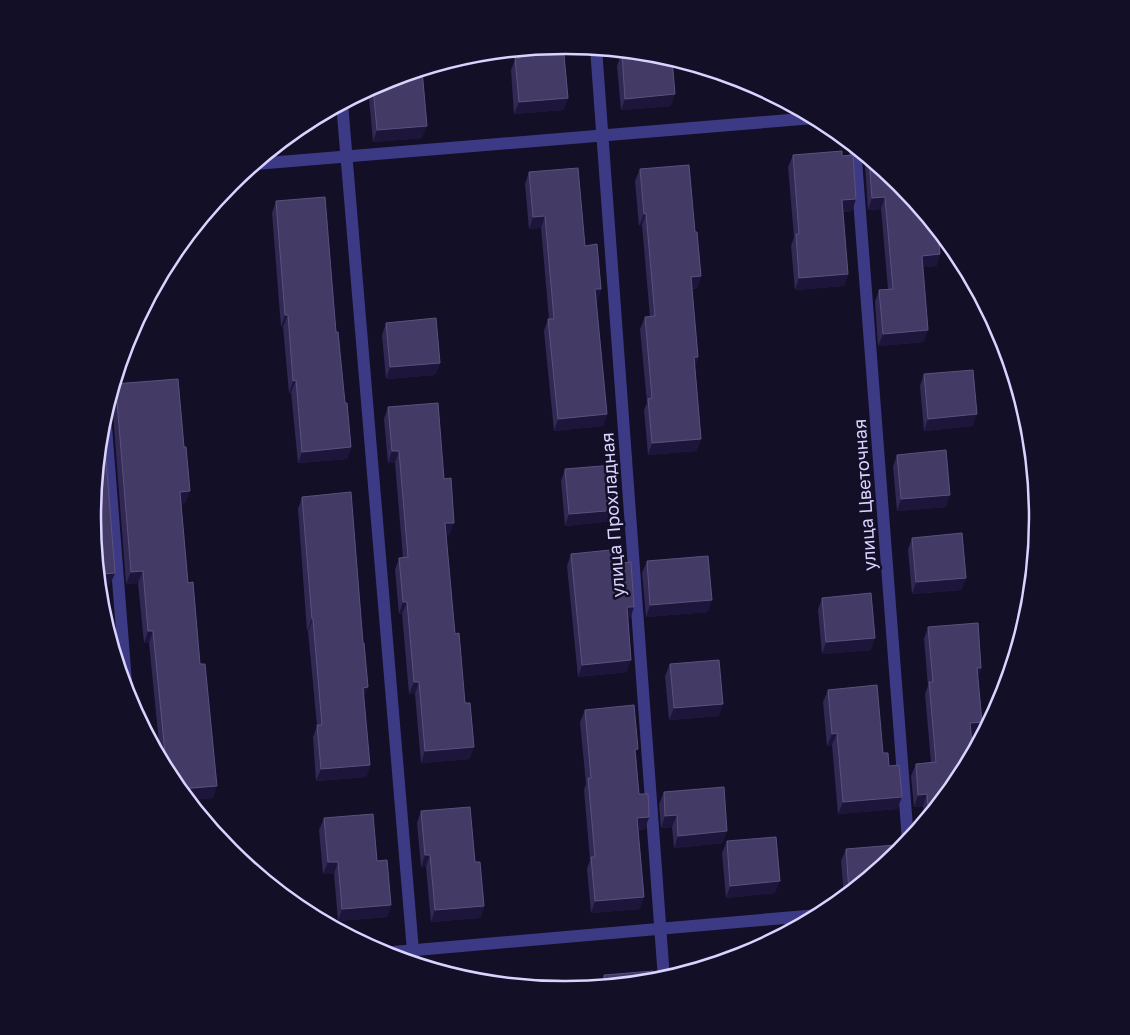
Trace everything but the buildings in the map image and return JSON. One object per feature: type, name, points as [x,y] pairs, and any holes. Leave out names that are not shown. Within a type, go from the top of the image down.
[{"type":"street","name":"улица Прохладная","points":[[596,55],[663,970]]},
{"type":"street","points":[[343,111],[413,956]]},
{"type":"street","points":[[267,163],[802,119]]},
{"type":"street","name":"улица Цветочная","points":[[856,157],[907,830]]},
{"type":"street","points":[[107,443],[124,662]]},
{"type":"street","points":[[415,957],[660,929],[801,917]]}]
